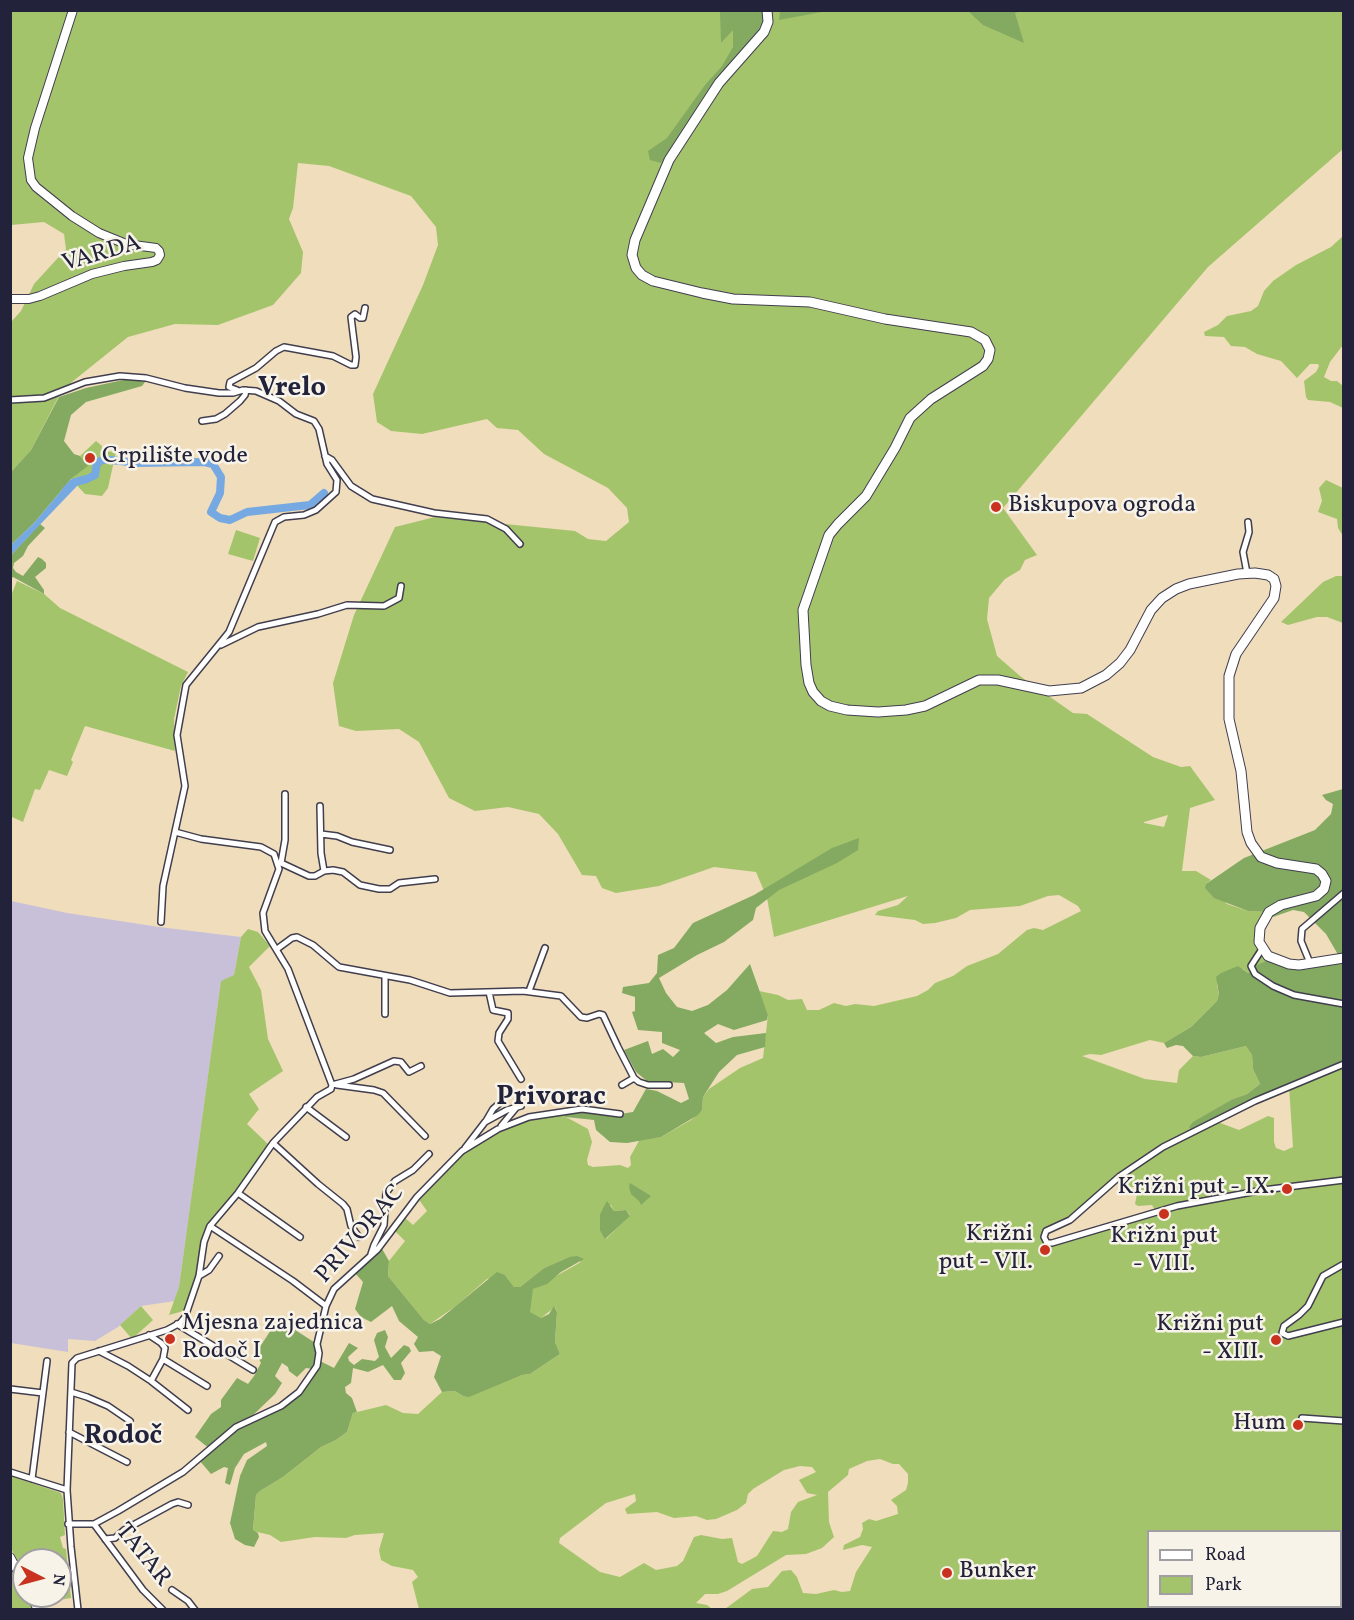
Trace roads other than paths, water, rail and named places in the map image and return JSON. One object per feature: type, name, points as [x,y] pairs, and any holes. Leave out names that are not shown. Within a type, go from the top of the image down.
[{"type":"main road","points":[[767,10],[768,22],[761,37],[719,83],[669,160],[635,240],[632,255],[636,268],[642,275],[653,281],[702,294],[733,299],[810,302],[885,319],[971,332],[985,340],[990,350],[983,366],[931,399],[910,418],[867,496],[838,524],[826,542],[803,610],[807,673],[817,698],[836,708],[863,712],[887,712],[926,706],[979,680],[998,680],[1049,691],[1081,688],[1106,675],[1120,663],[1130,650],[1151,610],[1168,594],[1189,584],[1247,573],[1268,575],[1275,582],[1276,589],[1271,604],[1236,654],[1229,676],[1229,719],[1241,771],[1248,838],[1257,853],[1267,860],[1316,869],[1326,881],[1324,889],[1316,896],[1281,904],[1269,912],[1259,933],[1262,949],[1268,956],[1284,964],[1294,965],[1344,958]]},
{"type":"street","name":"VARDA","points":[[10,299],[30,299],[108,269],[155,261],[160,255],[156,248],[126,244],[99,233],[72,216],[31,180],[28,158],[35,128],[73,10]]},
{"type":"street","points":[[161,922],[161,896],[185,786],[177,735],[184,692],[189,679],[234,623],[276,522],[284,516],[304,515],[316,510],[336,492],[337,480],[327,464],[319,429],[314,421],[296,414],[279,401],[266,395],[232,390],[229,387],[230,382],[256,368],[284,347],[333,356],[355,365],[351,317],[354,314],[363,318],[365,308]]},
{"type":"street","points":[[10,400],[44,398],[85,382],[120,375],[146,378],[211,392],[243,391]]},
{"type":"street","points":[[201,421],[225,414],[245,395],[243,391]]},
{"type":"street","points":[[325,456],[332,460],[351,486],[372,499],[434,513],[487,519],[506,530],[520,544]]},
{"type":"street","points":[[1247,573],[1243,552],[1249,532],[1248,522]]},
{"type":"street","points":[[217,647],[258,627],[347,605],[384,606],[399,598],[401,586]]},
{"type":"street","points":[[285,794],[285,834],[278,875],[263,918],[268,938],[288,969],[332,1085]]},
{"type":"street","points":[[321,806],[324,871]]},
{"type":"street","points":[[175,832],[201,839],[266,849],[274,854],[280,863],[309,876],[333,870],[343,872],[360,885],[379,889],[390,889],[399,883],[435,879]]},
{"type":"street","points":[[321,834],[390,850]]},
{"type":"street","points":[[1311,963],[1301,942],[1302,929],[1344,893]]},
{"type":"street","points":[[277,949],[297,937],[313,945],[339,967],[410,980],[450,993],[529,991],[561,996],[578,1016],[584,1018],[602,1014],[634,1078],[648,1085],[669,1085]]},
{"type":"street","points":[[529,991],[545,948]]},
{"type":"street","points":[[1262,949],[1251,966],[1255,974],[1293,995],[1344,1004]]},
{"type":"street","points":[[385,976],[386,1014]]},
{"type":"street","points":[[489,992],[493,1010],[508,1013],[508,1019],[499,1033],[498,1041],[521,1080]]},
{"type":"street","points":[[78,1610],[68,1524],[67,1490],[71,1366],[74,1360],[177,1324],[188,1311],[199,1276],[204,1242],[210,1226],[238,1193],[273,1143],[316,1097],[331,1089],[332,1085],[354,1079],[394,1061],[401,1062],[409,1072],[421,1066]]},
{"type":"street","points":[[1344,1064],[1255,1101],[1163,1148],[1119,1176],[1070,1220],[1046,1231],[1044,1236],[1047,1243],[1052,1243],[1177,1206],[1263,1190],[1344,1180]]},
{"type":"street","points":[[621,1085],[634,1078]]},
{"type":"street","points":[[332,1085],[383,1093],[425,1136]]},
{"type":"street","points":[[462,1151],[493,1109],[502,1101]]},
{"type":"street","points":[[306,1107],[346,1137]]},
{"type":"street","points":[[485,1122],[518,1107],[498,1129]]},
{"type":"street","name":"PRIVORAC","points":[[94,1524],[183,1472],[236,1427],[267,1414],[299,1392],[317,1366],[319,1353],[317,1344],[326,1306],[334,1288],[370,1258],[417,1197],[462,1151],[498,1129],[529,1117],[592,1109],[620,1114]]},
{"type":"street","points":[[273,1143],[343,1204],[347,1209],[351,1226],[359,1237]]},
{"type":"street","points":[[370,1258],[384,1225],[386,1192],[395,1181],[413,1170],[429,1154]]},
{"type":"street","points":[[238,1193],[300,1237]]},
{"type":"street","points":[[210,1226],[264,1261],[326,1306]]},
{"type":"street","points":[[199,1276],[209,1270],[219,1256]]},
{"type":"street","points":[[1344,1264],[1323,1276],[1308,1306],[1299,1316],[1284,1326],[1282,1333],[1288,1336],[1344,1322]]},
{"type":"street","points":[[177,1324],[253,1370]]},
{"type":"street","points":[[149,1335],[164,1346],[165,1352],[151,1381]]},
{"type":"street","points":[[99,1351],[151,1381],[188,1410]]},
{"type":"street","points":[[163,1359],[207,1386]]},
{"type":"street","points":[[32,1479],[47,1361]]},
{"type":"street","points":[[10,1389],[43,1393]]},
{"type":"street","points":[[71,1392],[108,1406],[130,1421]]},
{"type":"street","points":[[1302,1418],[1344,1421]]},
{"type":"street","points":[[69,1432],[127,1462]]},
{"type":"street","points":[[10,1472],[67,1490]]},
{"type":"street","points":[[105,1539],[115,1538],[124,1530],[172,1504],[178,1502],[188,1505]]},
{"type":"street","points":[[68,1524],[94,1524]]},
{"type":"street","name":"TATAR","points":[[94,1524],[143,1590],[163,1610]]},
{"type":"street","name":"TATAR","points":[[172,1590],[188,1601],[195,1610]]},
{"type":"water","points":[[71,479],[77,486],[11,555],[11,545],[34,523]]},
{"type":"waterway","points":[[67,489],[75,482],[95,475],[97,463],[102,460],[111,460],[137,463],[204,462],[213,464],[221,477],[220,493],[211,512],[220,518],[230,520],[247,512],[310,505],[324,493]]},
{"type":"place","name":"Crpilište vode","points":[[90,458]]},
{"type":"place","name":"Biskupova ogroda","points":[[996,507]]},
{"type":"place","name":"Križni put - IX.","points":[[1287,1189]]},
{"type":"place","name":"Križni put - VIII.","points":[[1164,1214]]},
{"type":"place","name":"Križni put - VII.","points":[[1045,1250]]},
{"type":"place","name":"Mjesna zajednica Rodoč I","points":[[170,1339]]},
{"type":"place","name":"Križni put - XIII.","points":[[1276,1340]]},
{"type":"place","name":"Hum","points":[[1298,1425]]},
{"type":"place","name":"Bunker","points":[[947,1573]]},
{"type":"district","name":"Vrelo","points":[[292,390]]},
{"type":"district","name":"Privorac","points":[[551,1099]]},
{"type":"district","name":"Rodoč","points":[[123,1438]]}]
